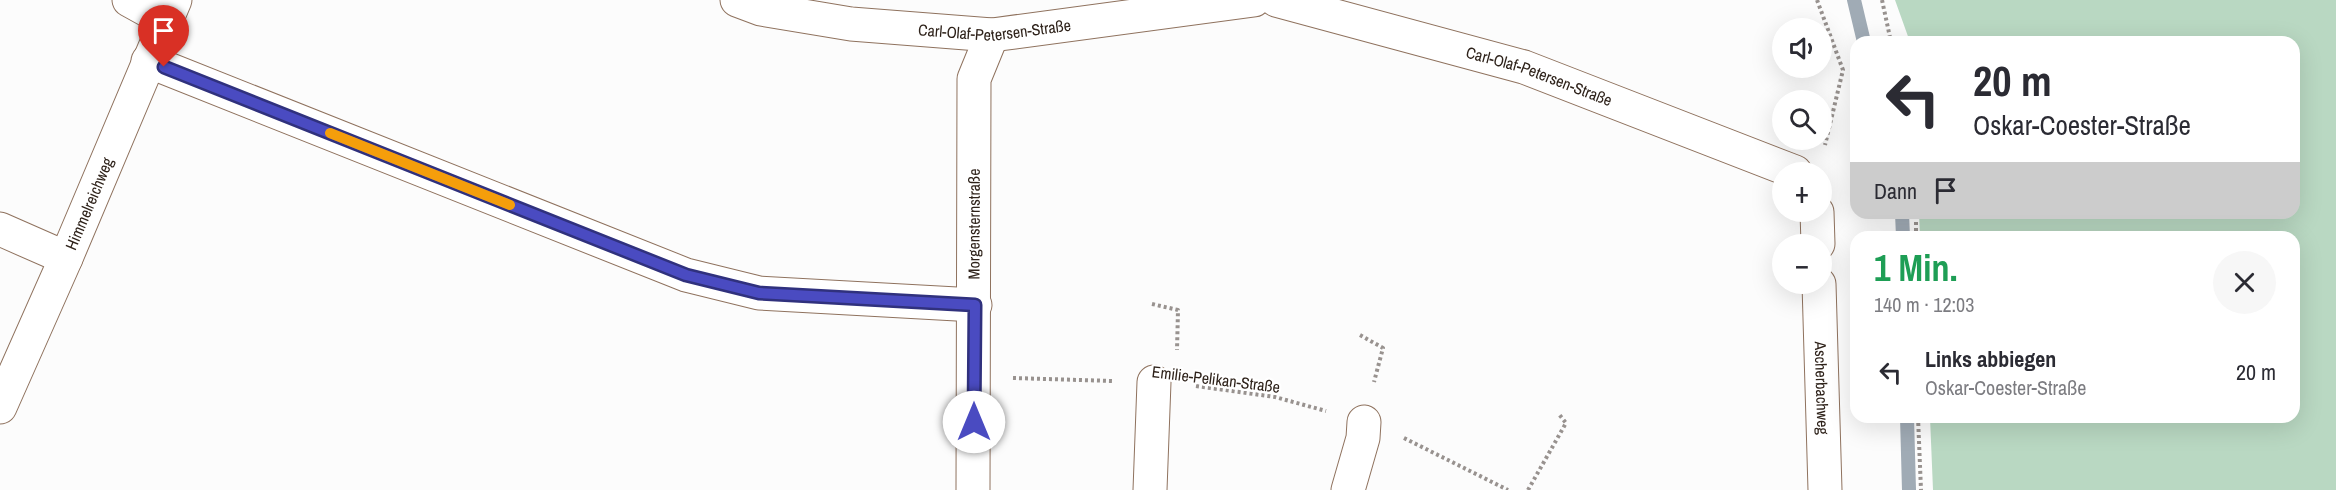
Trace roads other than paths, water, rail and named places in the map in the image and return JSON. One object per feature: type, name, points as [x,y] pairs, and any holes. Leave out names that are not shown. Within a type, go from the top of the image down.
[{"type":"street","points":[[129,0],[171,10]]},
{"type":"street","name":"Carl-Olaf-Petersen-Straße","points":[[737,0],[761,9],[851,24],[992,35],[1254,0]]},
{"type":"street","name":"Carl-Olaf-Petersen-Straße","points":[[1276,0],[1524,68],[1772,163]]},
{"type":"street","name":"Himmelreichweg","points":[[0,407],[171,10]]},
{"type":"street","name":"Morgensternstraße","points":[[973,490],[974,79],[992,35]]},
{"type":"street","points":[[148,61],[686,275],[759,293],[975,305]]},
{"type":"street","points":[[0,229],[66,258]]},
{"type":"street","name":"Ascherbachweg","points":[[1819,294],[1825,490]]},
{"type":"street","points":[[1150,490],[1165,383]]},
{"type":"street","points":[[1348,490],[1363,438],[1364,422]]},
{"type":"waterway","points":[[1854,0],[1863,36]]},
{"type":"waterway","points":[[1902,219],[1903,231]]},
{"type":"waterway","points":[[1907,423],[1909,490]]}]
